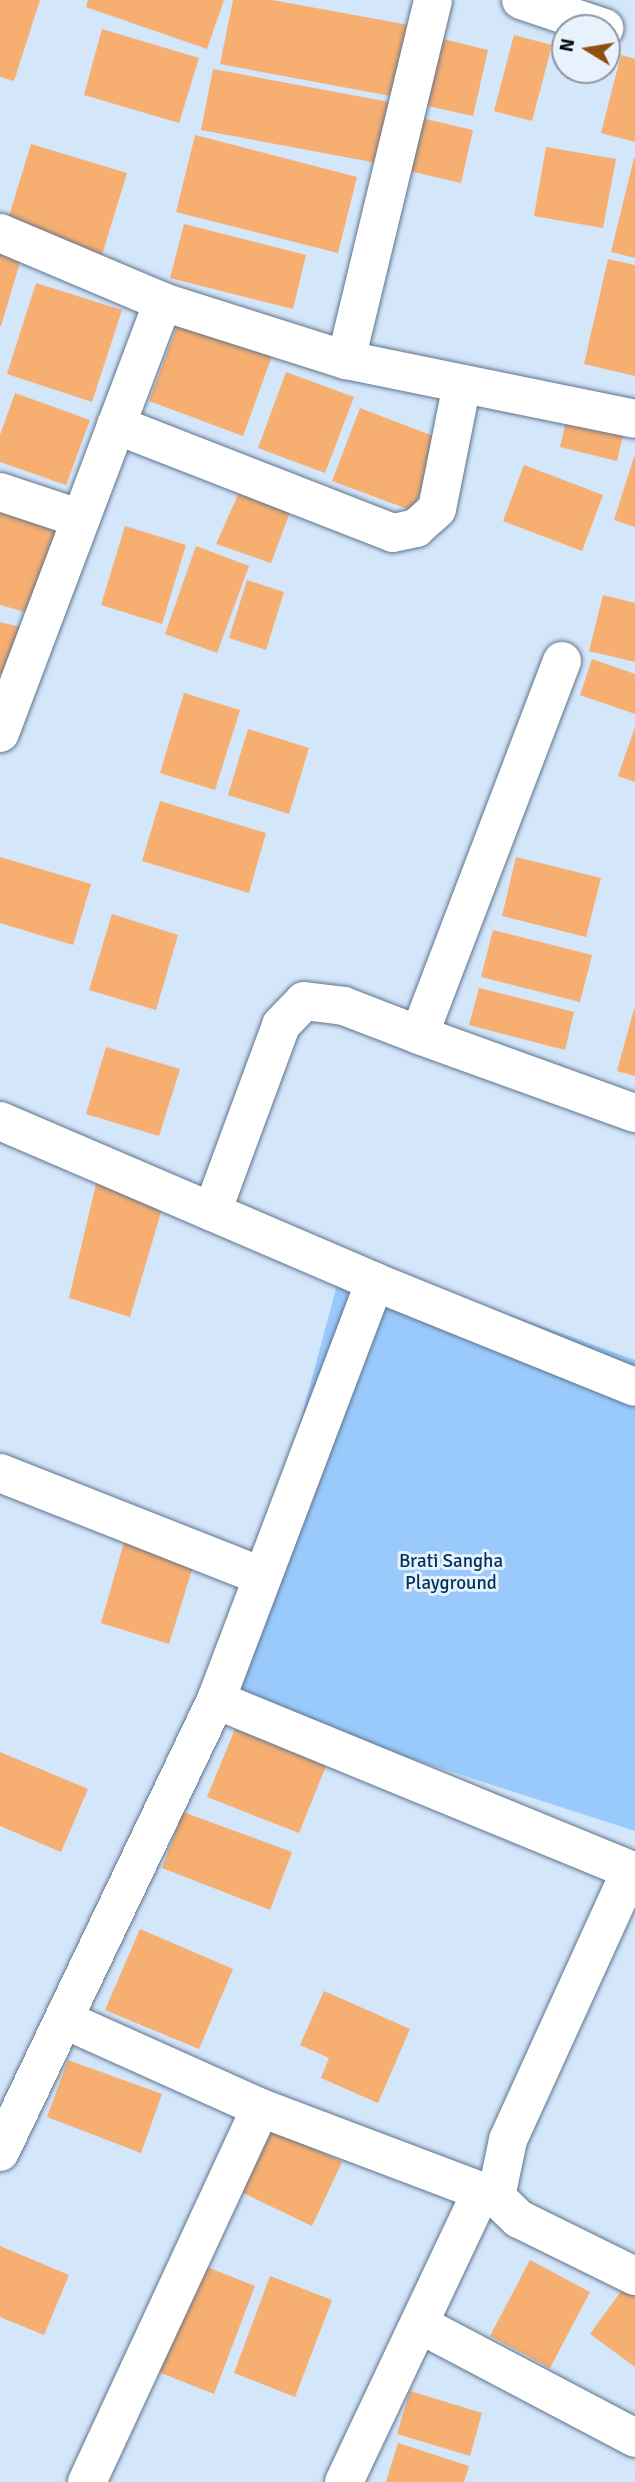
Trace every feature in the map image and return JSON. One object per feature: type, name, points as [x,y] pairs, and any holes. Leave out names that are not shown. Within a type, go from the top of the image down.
[{"type":"street","points":[[346,360],[433,0]]},
{"type":"street","points":[[521,0],[562,14]]},
{"type":"street","points":[[0,233],[163,302],[346,360],[635,419]]},
{"type":"street","points":[[0,733],[163,302]]},
{"type":"street","points":[[116,425],[393,533],[416,528],[437,509],[462,384]]},
{"type":"street","points":[[0,492],[81,519]]},
{"type":"street","points":[[419,1035],[562,661]]},
{"type":"street","points":[[212,1212],[281,1025],[304,1001],[344,1006],[635,1113]]},
{"type":"street","points":[[0,1121],[375,1282],[635,1387]]},
{"type":"street","points":[[0,2152],[216,1700],[375,1282]]},
{"type":"street","points":[[0,1473],[262,1576]]},
{"type":"street","points":[[216,1700],[632,1872],[508,2140],[489,2194],[419,2324],[344,2482]]},
{"type":"street","points":[[65,2020],[261,2108],[489,2194],[519,2219],[635,2277]]},
{"type":"street","points":[[87,2482],[261,2108]]},
{"type":"street","points":[[419,2324],[635,2438]]},
{"type":"green space","name":"Brati Sangha Playground","points":[[345,1255],[635,1360],[635,1831],[226,1699]]},
{"type":"building","points":[[0,0],[40,0],[14,81],[0,77]]},
{"type":"building","points":[[88,0],[224,0],[207,49],[86,7]]},
{"type":"building","points":[[233,0],[272,0],[409,25],[396,97],[220,64]]},
{"type":"building","points":[[102,29],[199,58],[179,123],[84,95]]},
{"type":"building","points":[[514,35],[551,45],[532,121],[494,111]]},
{"type":"building","points":[[435,37],[488,50],[473,116],[419,104]]},
{"type":"building","points":[[621,55],[635,59],[635,142],[601,133],[614,84],[621,84]]},
{"type":"building","points":[[213,69],[400,104],[388,165],[201,130]]},
{"type":"building","points":[[417,117],[473,130],[461,183],[405,170]]},
{"type":"building","points":[[195,135],[357,177],[338,253],[176,212]]},
{"type":"building","points":[[31,144],[127,173],[102,255],[6,226]]},
{"type":"building","points":[[546,147],[616,159],[603,228],[534,216]]},
{"type":"building","points":[[635,158],[635,258],[611,252]]},
{"type":"building","points":[[184,224],[306,255],[293,309],[170,278]]},
{"type":"building","points":[[0,242],[24,249],[1,326],[0,326]]},
{"type":"building","points":[[608,259],[635,265],[635,376],[584,364]]},
{"type":"building","points":[[36,283],[122,310],[92,402],[7,374]]},
{"type":"building","points":[[179,321],[272,356],[243,436],[149,401]]},
{"type":"building","points":[[286,372],[354,397],[325,473],[258,448]]},
{"type":"building","points":[[15,393],[90,420],[66,485],[0,462],[0,435]]},
{"type":"building","points":[[360,408],[441,439],[413,511],[332,481]]},
{"type":"building","points":[[569,408],[626,423],[617,461],[560,447]]},
{"type":"building","points":[[635,457],[635,527],[614,520]]},
{"type":"building","points":[[524,465],[603,495],[582,551],[503,521]]},
{"type":"building","points":[[241,488],[292,507],[271,563],[216,544]]},
{"type":"building","points":[[0,509],[57,525],[33,614],[0,605]]},
{"type":"building","points":[[125,526],[186,545],[162,624],[101,605]]},
{"type":"building","points":[[196,546],[249,566],[217,653],[165,634]]},
{"type":"building","points":[[247,580],[284,592],[266,650],[229,638]]},
{"type":"building","points":[[603,595],[635,603],[635,662],[589,651]]},
{"type":"building","points":[[0,622],[20,627],[7,676],[0,674]]},
{"type":"building","points":[[592,659],[635,674],[635,714],[580,695]]},
{"type":"building","points":[[184,693],[240,710],[215,790],[160,773]]},
{"type":"building","points":[[635,727],[635,782],[618,776]]},
{"type":"building","points":[[248,729],[309,748],[289,814],[228,795]]},
{"type":"building","points":[[160,801],[266,833],[249,893],[142,861]]},
{"type":"building","points":[[0,857],[91,884],[73,945],[0,923]]},
{"type":"building","points":[[516,857],[601,878],[586,937],[502,916]]},
{"type":"building","points":[[112,914],[178,935],[156,1010],[89,990]]},
{"type":"building","points":[[493,930],[592,955],[580,1002],[481,977]]},
{"type":"building","points":[[479,988],[574,1012],[565,1050],[469,1025]]},
{"type":"building","points":[[635,1010],[635,1076],[617,1071]]},
{"type":"building","points":[[106,1047],[180,1069],[159,1136],[86,1114]]},
{"type":"building","points":[[97,1180],[162,1209],[130,1317],[69,1298]]},
{"type":"building","points":[[125,1539],[195,1560],[169,1644],[101,1623]]},
{"type":"building","points":[[235,1729],[326,1766],[299,1833],[207,1797]]},
{"type":"building","points":[[0,1752],[88,1789],[61,1852],[0,1826]]},
{"type":"building","points":[[183,1812],[292,1852],[270,1910],[162,1868]]},
{"type":"building","points":[[140,1929],[233,1969],[199,2049],[105,2010]]},
{"type":"building","points":[[324,1991],[410,2029],[378,2103],[321,2078],[329,2058],[300,2045]]},
{"type":"building","points":[[68,2060],[162,2094],[141,2153],[47,2117]]},
{"type":"building","points":[[267,2127],[342,2162],[312,2226],[237,2190]]},
{"type":"building","points":[[0,2246],[69,2275],[44,2335],[0,2317]]},
{"type":"building","points":[[530,2260],[590,2292],[550,2368],[490,2336]]},
{"type":"building","points":[[197,2263],[255,2286],[214,2394],[156,2371]]},
{"type":"building","points":[[270,2276],[332,2300],[295,2397],[234,2373]]},
{"type":"building","points":[[630,2279],[635,2282],[635,2367],[590,2334]]},
{"type":"building","points":[[410,2391],[482,2413],[470,2456],[397,2434]]},
{"type":"building","points":[[398,2443],[469,2466],[464,2482],[386,2482]]}]
